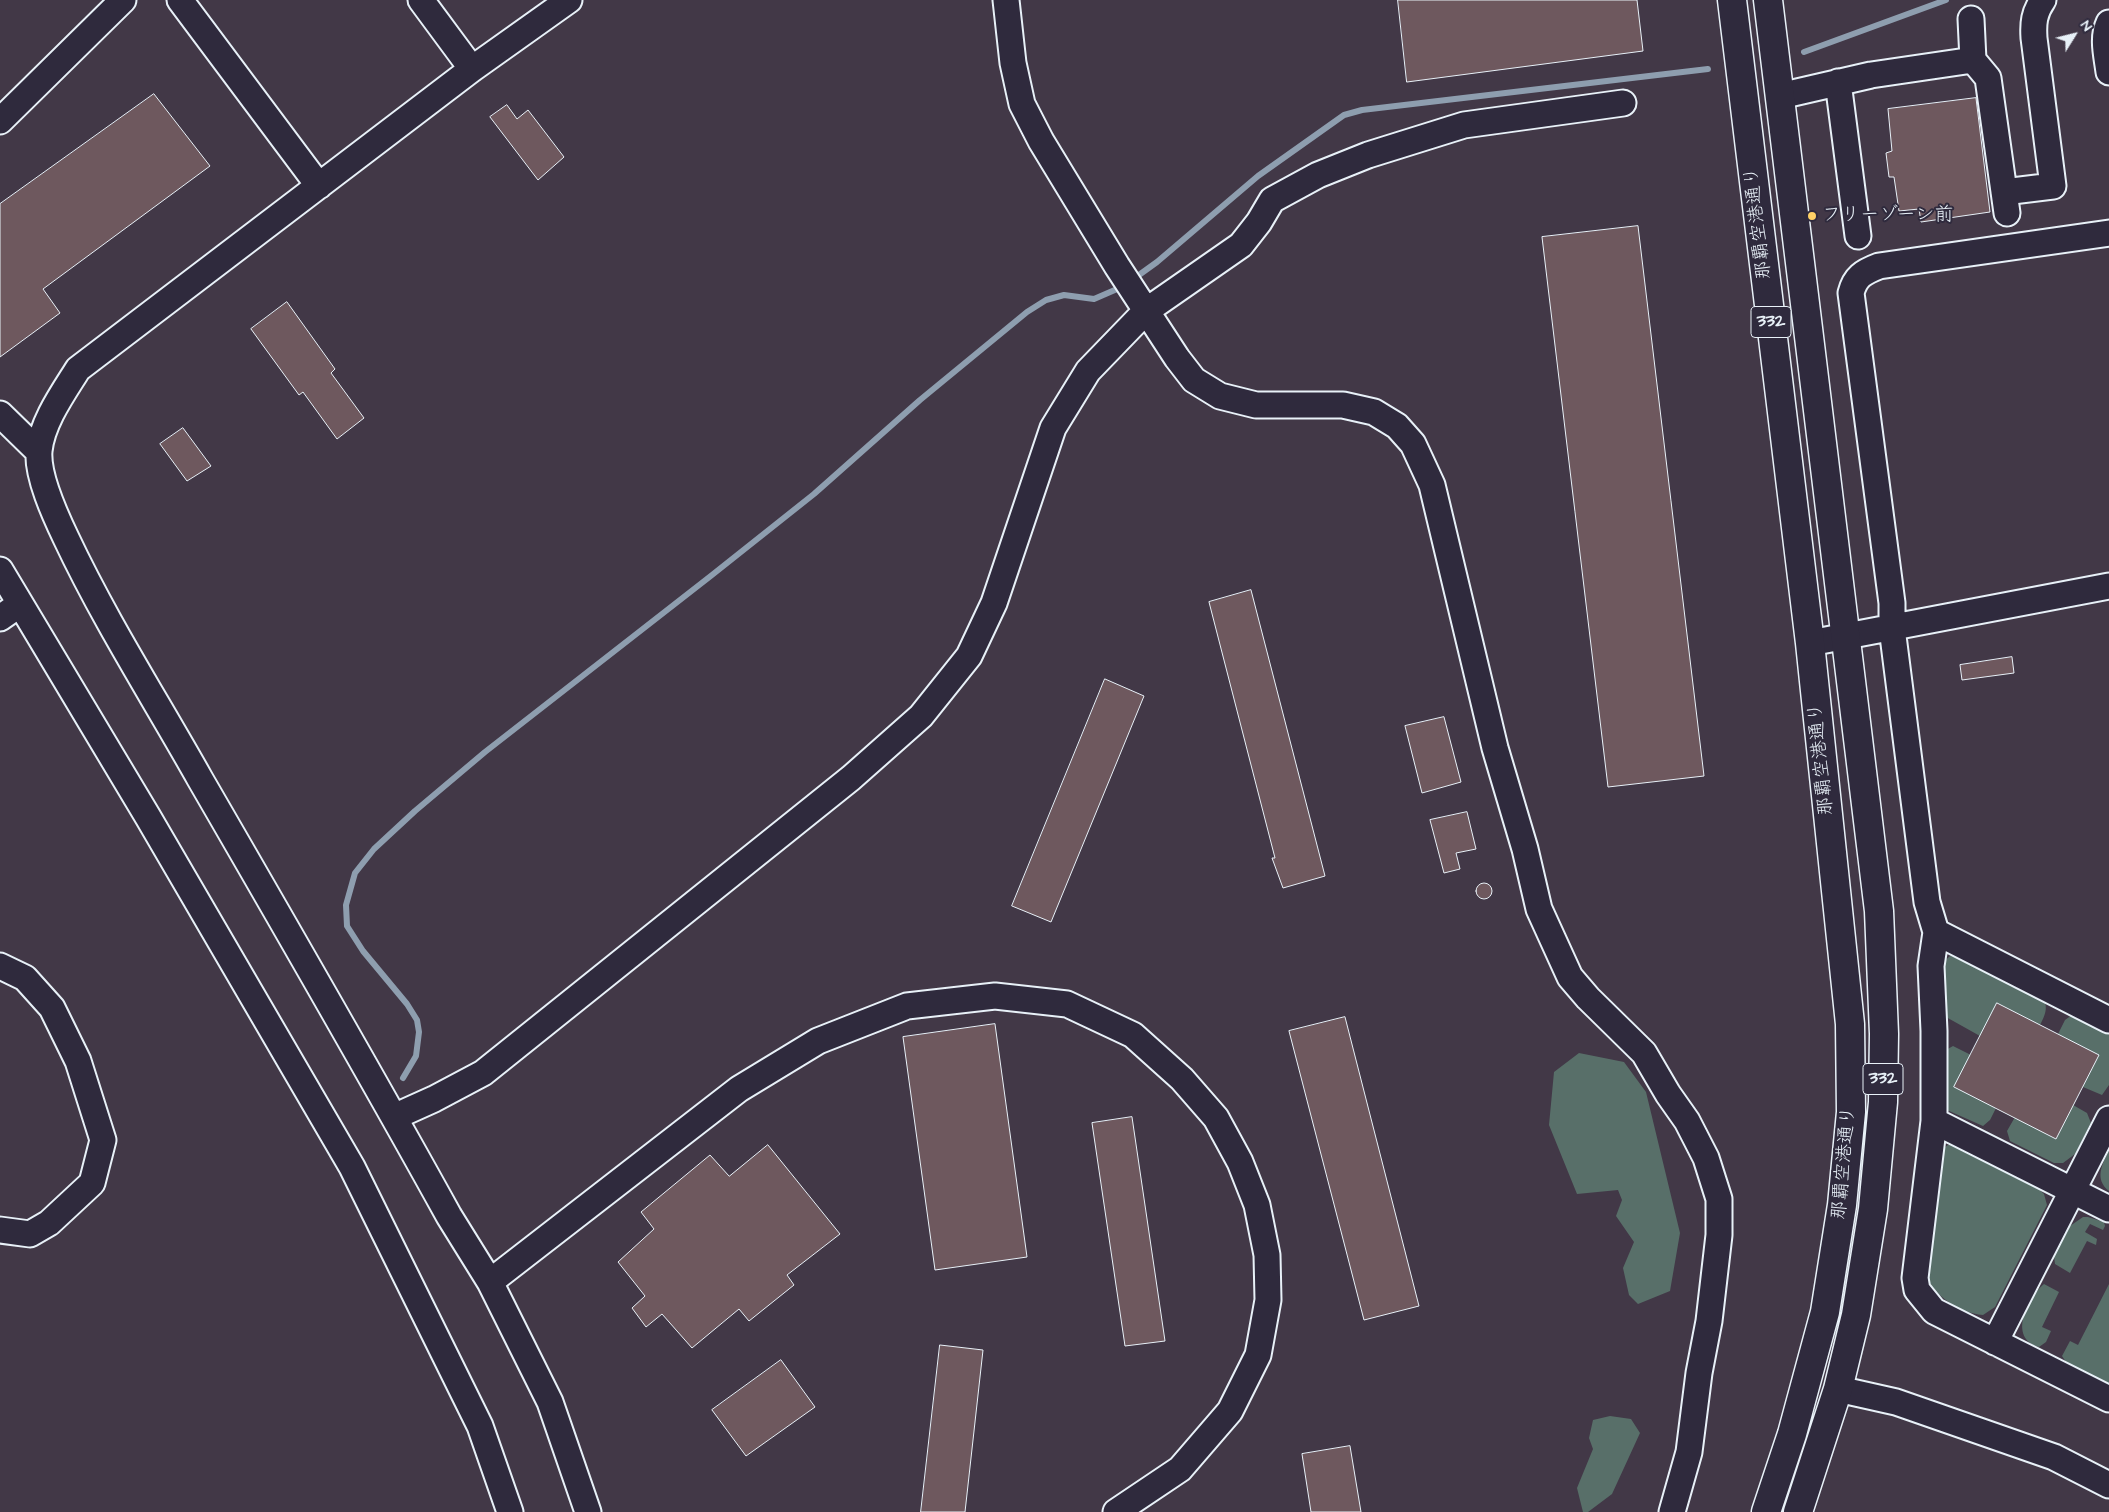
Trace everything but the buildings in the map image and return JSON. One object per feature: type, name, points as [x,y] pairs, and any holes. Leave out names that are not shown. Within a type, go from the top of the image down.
[{"type":"highway","name":"那覇空港通り","points":[[1732,0],[1810,643],[1850,1024],[1851,1112],[1842,1205],[1825,1312],[1792,1434],[1766,1512]]},
{"type":"highway","name":"那覇空港通り","points":[[1768,0],[1878,911],[1884,1034],[1883,1102],[1873,1210],[1856,1315],[1838,1389],[1798,1512]]},
{"type":"lane","points":[[0,121],[123,0]]},
{"type":"lane","points":[[180,0],[319,186]]},
{"type":"lane","points":[[421,0],[472,69]]},
{"type":"lane","points":[[569,0],[472,69],[78,368],[49,416],[39,452],[50,504],[80,568],[116,635],[394,1117],[449,1216],[490,1282],[550,1402],[588,1512]]},
{"type":"lane","points":[[1006,0],[1013,63],[1022,104],[1041,141],[1146,311],[1194,380],[1220,396],[1256,405],[1343,405],[1374,412],[1396,426],[1413,444],[1432,485],[1495,748],[1525,850],[1539,909],[1570,977],[1588,998],[1644,1053],[1668,1094],[1687,1121],[1706,1158],[1719,1199],[1719,1235],[1709,1322],[1699,1373],[1689,1452],[1672,1512]]},
{"type":"lane","points":[[1971,19],[1974,60],[1988,78],[2005,202],[2053,186],[2033,31],[2036,11],[2043,0]]},
{"type":"lane","points":[[2109,23],[2106,30],[2105,45],[2109,72]]},
{"type":"lane","points":[[1780,96],[1871,74],[1974,60]]},
{"type":"lane","points":[[1838,82],[1858,236]]},
{"type":"lane","points":[[394,1117],[434,1099],[483,1073],[851,778],[921,716],[969,656],[994,603],[1053,428],[1088,371],[1146,311],[1241,245],[1259,222],[1272,200],[1318,175],[1368,154],[1464,125],[1623,102]]},
{"type":"lane","points":[[2109,233],[1878,266],[1858,276],[1851,293],[1892,603],[1892,628],[1927,902],[1936,932],[1931,966],[1934,1032],[1934,1121],[1915,1278],[1918,1290],[1934,1311],[2109,1399]]},
{"type":"lane","points":[[0,414],[39,452]]},
{"type":"lane","points":[[0,570],[148,817],[352,1167],[480,1426],[510,1512]]},
{"type":"lane","points":[[1810,643],[2109,586]]},
{"type":"lane","points":[[0,618],[20,604]]},
{"type":"lane","points":[[1936,932],[2109,1020]]},
{"type":"lane","points":[[0,966],[25,978],[52,1008],[78,1061],[102,1140],[92,1183],[49,1223],[30,1234],[0,1230]]},
{"type":"lane","points":[[490,1282],[739,1090],[818,1041],[908,1006],[995,996],[1067,1004],[1133,1035],[1182,1079],[1216,1118],[1240,1162],[1257,1205],[1267,1255],[1268,1300],[1258,1355],[1230,1411],[1180,1469],[1116,1512]]},
{"type":"lane","points":[[1995,1342],[2109,1119]]},
{"type":"lane","points":[[1934,1121],[2109,1209]]},
{"type":"lane","points":[[1838,1389],[1896,1402],[2054,1456],[2109,1485]]},
{"type":"green space","points":[[1950,956],[1960,957],[2044,999],[2046,1006],[2040,1025],[1980,1036],[1946,1017],[1938,967]]},
{"type":"green space","points":[[2072,1015],[2109,1034],[2109,1085],[2102,1095],[2083,1087],[2058,1034],[2065,1020]]},
{"type":"green space","points":[[1953,1046],[1971,1055],[1996,1108],[1990,1120],[1983,1126],[1947,1110],[1942,1103],[1946,1050]]},
{"type":"green space","points":[[1579,1053],[1624,1062],[1646,1092],[1680,1233],[1670,1291],[1638,1304],[1629,1295],[1623,1268],[1634,1242],[1616,1216],[1622,1200],[1618,1190],[1577,1194],[1549,1125],[1554,1072]]},
{"type":"green space","points":[[2073,1105],[2087,1113],[2091,1123],[2075,1154],[2063,1163],[2054,1163],[2010,1141],[2007,1131],[2015,1117],[2056,1139]]},
{"type":"green space","points":[[1948,1145],[1956,1145],[2039,1189],[2044,1194],[2047,1205],[1995,1307],[1983,1315],[1965,1311],[1949,1302],[1935,1291],[1923,1277],[1941,1150]]},
{"type":"green space","points":[[2109,1150],[2109,1191],[2102,1182],[2101,1172]]},
{"type":"green space","points":[[2083,1217],[2104,1222],[2105,1226],[2103,1230],[2090,1224],[2085,1232],[2097,1239],[2096,1245],[2087,1241],[2070,1273],[2055,1264],[2054,1256],[2070,1226]]},
{"type":"green space","points":[[2044,1284],[2059,1292],[2042,1327],[2051,1331],[2046,1342],[2039,1347],[2029,1342],[2024,1335],[2022,1327],[2027,1307]]},
{"type":"green space","points":[[2109,1284],[2109,1385],[2066,1362],[2062,1356],[2070,1341],[2078,1345]]},
{"type":"green space","points":[[1610,1416],[1631,1419],[1640,1433],[1612,1494],[1588,1512],[1583,1512],[1577,1488],[1593,1449],[1589,1438],[1593,1420]]},
{"type":"waterway","points":[[1804,52],[1946,0]]},
{"type":"waterway","points":[[1132,280],[1157,262],[1258,176],[1344,115],[1362,110],[1708,69]]},
{"type":"waterway","points":[[403,1078],[416,1056],[419,1032],[417,1020],[407,1004],[363,951],[347,926],[346,905],[355,873],[374,849],[415,811],[485,752],[814,494],[920,400],[1027,312],[1046,300],[1064,295],[1094,299],[1124,286]]},
{"type":"place","name":"フリーゾーン前","points":[[1812,216]]}]
